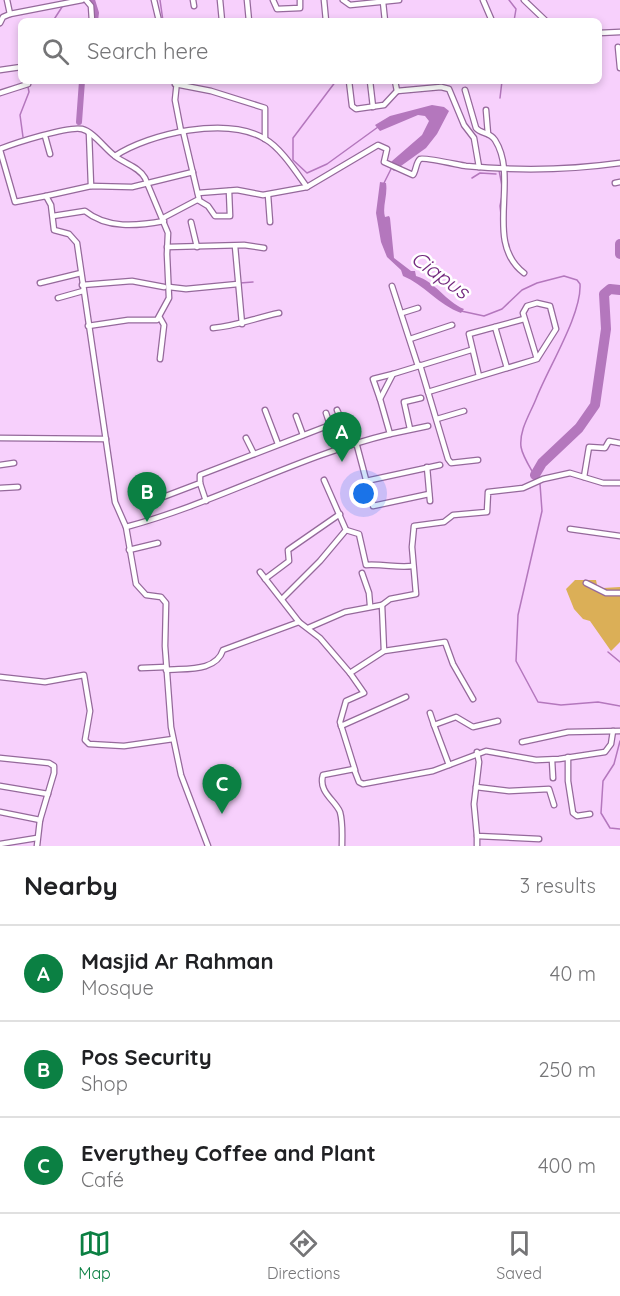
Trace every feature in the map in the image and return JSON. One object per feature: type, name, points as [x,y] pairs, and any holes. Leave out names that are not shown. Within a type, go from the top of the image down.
[{"type":"street","points":[[7,0],[10,14]]},
{"type":"street","points":[[0,23],[3,17],[10,14],[84,0],[91,6],[93,18]]},
{"type":"street","points":[[154,0],[158,18]]},
{"type":"street","points":[[220,0],[222,18]]},
{"type":"street","points":[[247,0],[249,18]]},
{"type":"street","points":[[273,0],[278,9],[300,8],[300,0]]},
{"type":"street","points":[[324,0],[326,18]]},
{"type":"street","points":[[343,0],[350,5],[399,0]]},
{"type":"street","points":[[483,0],[491,18]]},
{"type":"street","points":[[527,0],[543,18]]},
{"type":"street","points":[[383,2],[385,18]]},
{"type":"street","points":[[602,33],[620,32]]},
{"type":"street","points":[[618,47],[620,68]]},
{"type":"street","points":[[0,70],[18,67]]},
{"type":"street","points":[[0,93],[28,84]]},
{"type":"street","points":[[176,84],[176,106],[198,200]]},
{"type":"street","points":[[184,84],[265,108],[265,139]]},
{"type":"street","points":[[350,84],[354,109],[384,105],[397,91],[448,88]]},
{"type":"street","points":[[370,84],[373,107]]},
{"type":"street","points":[[396,84],[397,91]]},
{"type":"street","points":[[421,84],[422,89]]},
{"type":"street","points":[[447,84],[466,128],[474,138],[479,167]]},
{"type":"street","points":[[465,90],[476,128],[496,141],[504,168],[505,239],[517,267],[525,273]]},
{"type":"street","points":[[486,111],[488,134]]},
{"type":"street","points":[[160,318],[169,298],[166,287],[168,232],[164,219],[147,183],[139,170],[115,156],[89,133],[81,129],[45,136],[0,149],[15,203],[91,186],[132,187],[147,183],[193,172]]},
{"type":"street","points":[[115,156],[129,148],[182,131],[238,130],[265,139],[307,187]]},
{"type":"street","points":[[89,133],[91,186]]},
{"type":"street","points":[[45,136],[50,154]]},
{"type":"street","points":[[198,193],[229,191],[268,195],[307,187],[378,145],[386,147],[383,161],[414,175],[419,161],[424,158],[479,167],[504,168],[554,169],[620,163]]},
{"type":"street","points":[[198,200],[208,206],[216,216],[230,216],[229,191]]},
{"type":"street","points":[[268,195],[270,222]]},
{"type":"street","points":[[46,196],[54,231],[69,234],[76,240],[116,502],[126,527],[136,584],[145,594],[161,597],[166,603],[166,669],[173,739],[181,775],[208,846]]},
{"type":"street","points":[[52,216],[85,210],[93,217],[107,223],[134,225],[164,219],[198,200]]},
{"type":"street","points":[[191,222],[197,247]]},
{"type":"street","points":[[236,246],[242,324]]},
{"type":"street","points":[[167,247],[264,248]]},
{"type":"street","points":[[40,283],[81,273]]},
{"type":"street","points":[[82,285],[125,281],[186,289],[238,284]]},
{"type":"street","points":[[392,286],[451,463],[478,460]]},
{"type":"street","points":[[58,298],[83,291]]},
{"type":"street","points":[[428,392],[537,359],[556,329],[550,306],[537,303],[523,309],[537,359]]},
{"type":"street","points":[[402,313],[418,308]]},
{"type":"street","points":[[213,328],[242,324],[248,320],[279,313]]},
{"type":"street","points":[[88,326],[160,318]]},
{"type":"street","points":[[160,318],[164,325],[160,359]]},
{"type":"street","points":[[479,376],[469,334],[524,319]]},
{"type":"street","points":[[410,339],[452,325]]},
{"type":"street","points":[[495,327],[507,368]]},
{"type":"street","points":[[390,434],[373,379],[471,350]]},
{"type":"street","points":[[380,399],[393,374]]},
{"type":"street","points":[[410,429],[404,402],[421,398]]},
{"type":"street","points":[[265,410],[278,444]]},
{"type":"street","points":[[337,410],[354,443],[375,507],[429,494]]},
{"type":"street","points":[[437,419],[464,411]]},
{"type":"street","points":[[206,501],[200,475],[330,425],[326,413]]},
{"type":"street","points":[[296,416],[303,435]]},
{"type":"street","points":[[126,527],[206,501],[354,443],[428,426]]},
{"type":"street","points":[[0,438],[106,439]]},
{"type":"street","points":[[246,438],[254,454]]},
{"type":"street","points":[[584,477],[589,447],[605,448],[609,441],[620,443]]},
{"type":"street","points":[[0,465],[14,463]]},
{"type":"street","points":[[366,481],[440,465]]},
{"type":"street","points":[[428,467],[430,501]]},
{"type":"street","points":[[308,628],[345,612],[370,605],[382,605],[390,599],[416,594],[413,526],[444,522],[453,515],[487,513],[488,492],[523,488],[543,479],[573,473],[603,483],[620,483]]},
{"type":"street","points":[[324,480],[346,530]]},
{"type":"street","points":[[150,502],[200,483]]},
{"type":"street","points":[[0,488],[18,487]]},
{"type":"street","points":[[265,579],[289,561],[288,550],[340,514]]},
{"type":"street","points":[[570,529],[620,536]]},
{"type":"street","points":[[346,530],[359,534],[362,539],[366,565],[387,563],[400,568],[413,566]]},
{"type":"street","points":[[282,599],[320,561],[346,530]]},
{"type":"street","points":[[129,550],[158,543]]},
{"type":"street","points":[[260,572],[299,622],[308,628],[350,673],[364,693],[345,703],[341,726],[359,782],[363,784],[449,765],[477,752],[552,760],[607,751],[617,731],[568,732],[522,742]]},
{"type":"street","points":[[362,573],[369,593],[370,605]]},
{"type":"street","points":[[586,583],[606,593],[620,593]]},
{"type":"street","points":[[382,605],[384,651]]},
{"type":"street","points":[[141,669],[208,666],[220,659],[223,653],[245,640],[299,622]]},
{"type":"street","points":[[350,673],[384,651],[445,642],[453,664],[472,699]]},
{"type":"street","points":[[0,677],[45,682],[84,675],[90,711],[85,740],[89,744],[124,746],[173,739]]},
{"type":"street","points":[[341,726],[406,697]]},
{"type":"street","points":[[430,713],[449,765]]},
{"type":"street","points":[[435,725],[456,717],[473,727],[498,721]]},
{"type":"street","points":[[477,752],[474,804],[477,846]]},
{"type":"street","points":[[568,757],[568,782],[573,813],[577,816],[590,814]]},
{"type":"street","points":[[0,758],[52,764],[54,773],[40,820],[37,846]]},
{"type":"street","points":[[552,760],[554,778]]},
{"type":"street","points":[[342,846],[340,813],[328,798],[321,778],[328,772],[355,770]]},
{"type":"street","points":[[0,786],[48,794]]},
{"type":"street","points":[[476,787],[509,791],[549,789],[554,805]]},
{"type":"street","points":[[0,812],[40,820]]},
{"type":"street","points":[[477,836],[539,839]]},
{"type":"street","points":[[0,844],[37,838]]},
{"type":"shaded area","points":[[432,105],[444,107],[449,111],[437,134],[426,148],[394,171],[389,166],[392,161],[422,135],[429,121],[425,116],[418,115],[380,131],[375,125],[390,116]]},
{"type":"shaded area","points":[[380,182],[386,183],[384,213],[385,217],[390,218],[394,258],[411,271],[415,271],[416,276],[464,309],[461,313],[445,305],[403,276],[401,270],[387,257],[381,242],[376,213]]},
{"type":"shaded area","points":[[575,580],[596,580],[597,585],[603,588],[620,587],[620,642],[611,651],[590,621],[583,619],[574,609],[566,589]]},
{"type":"waterway","points":[[92,0],[95,18]]},
{"type":"waterway","name":"Ciapus","points":[[160,0],[163,18]]},
{"type":"waterway","points":[[509,0],[516,9],[514,18]]},
{"type":"waterway","points":[[55,18],[62,7]]},
{"type":"waterway","points":[[79,122],[82,84]]},
{"type":"waterway","name":"Ciapus","points":[[334,84],[293,138],[293,160],[307,173],[327,164],[378,127]]},
{"type":"waterway","points":[[500,98],[502,84]]},
{"type":"waterway","points":[[23,137],[20,115],[29,92],[28,87]]},
{"type":"waterway","name":"Ciapus","points":[[384,183],[391,169]]},
{"type":"waterway","points":[[499,170],[502,186]]},
{"type":"waterway","points":[[472,178],[480,173],[496,174]]},
{"type":"waterway","points":[[501,215],[502,196]]},
{"type":"waterway","points":[[620,244],[620,254]]},
{"type":"waterway","name":"Ciapus","points":[[461,311],[484,316],[502,309],[522,290],[537,283],[564,276],[577,280],[580,284],[576,310],[523,428],[522,451],[537,480]]},
{"type":"waterway","points":[[240,283],[253,282]]},
{"type":"waterway","points":[[535,475],[542,463],[579,428],[595,405],[606,329],[604,294],[610,289],[620,290]]},
{"type":"waterway","name":"Ciapus","points":[[540,484],[542,511],[518,615],[516,661],[538,702],[561,705],[598,702],[620,706]]},
{"type":"waterway","points":[[608,652],[620,662]]},
{"type":"waterway","name":"Ciapus","points":[[620,741],[614,764],[603,781],[601,813],[610,828],[620,829]]},
{"type":"place","name":"Masjid Ar Rahman","points":[[342,462]]},
{"type":"place","name":"Pos Security","points":[[147,522]]},
{"type":"place","name":"Everythey Coffee and Plant","points":[[222,814]]}]
